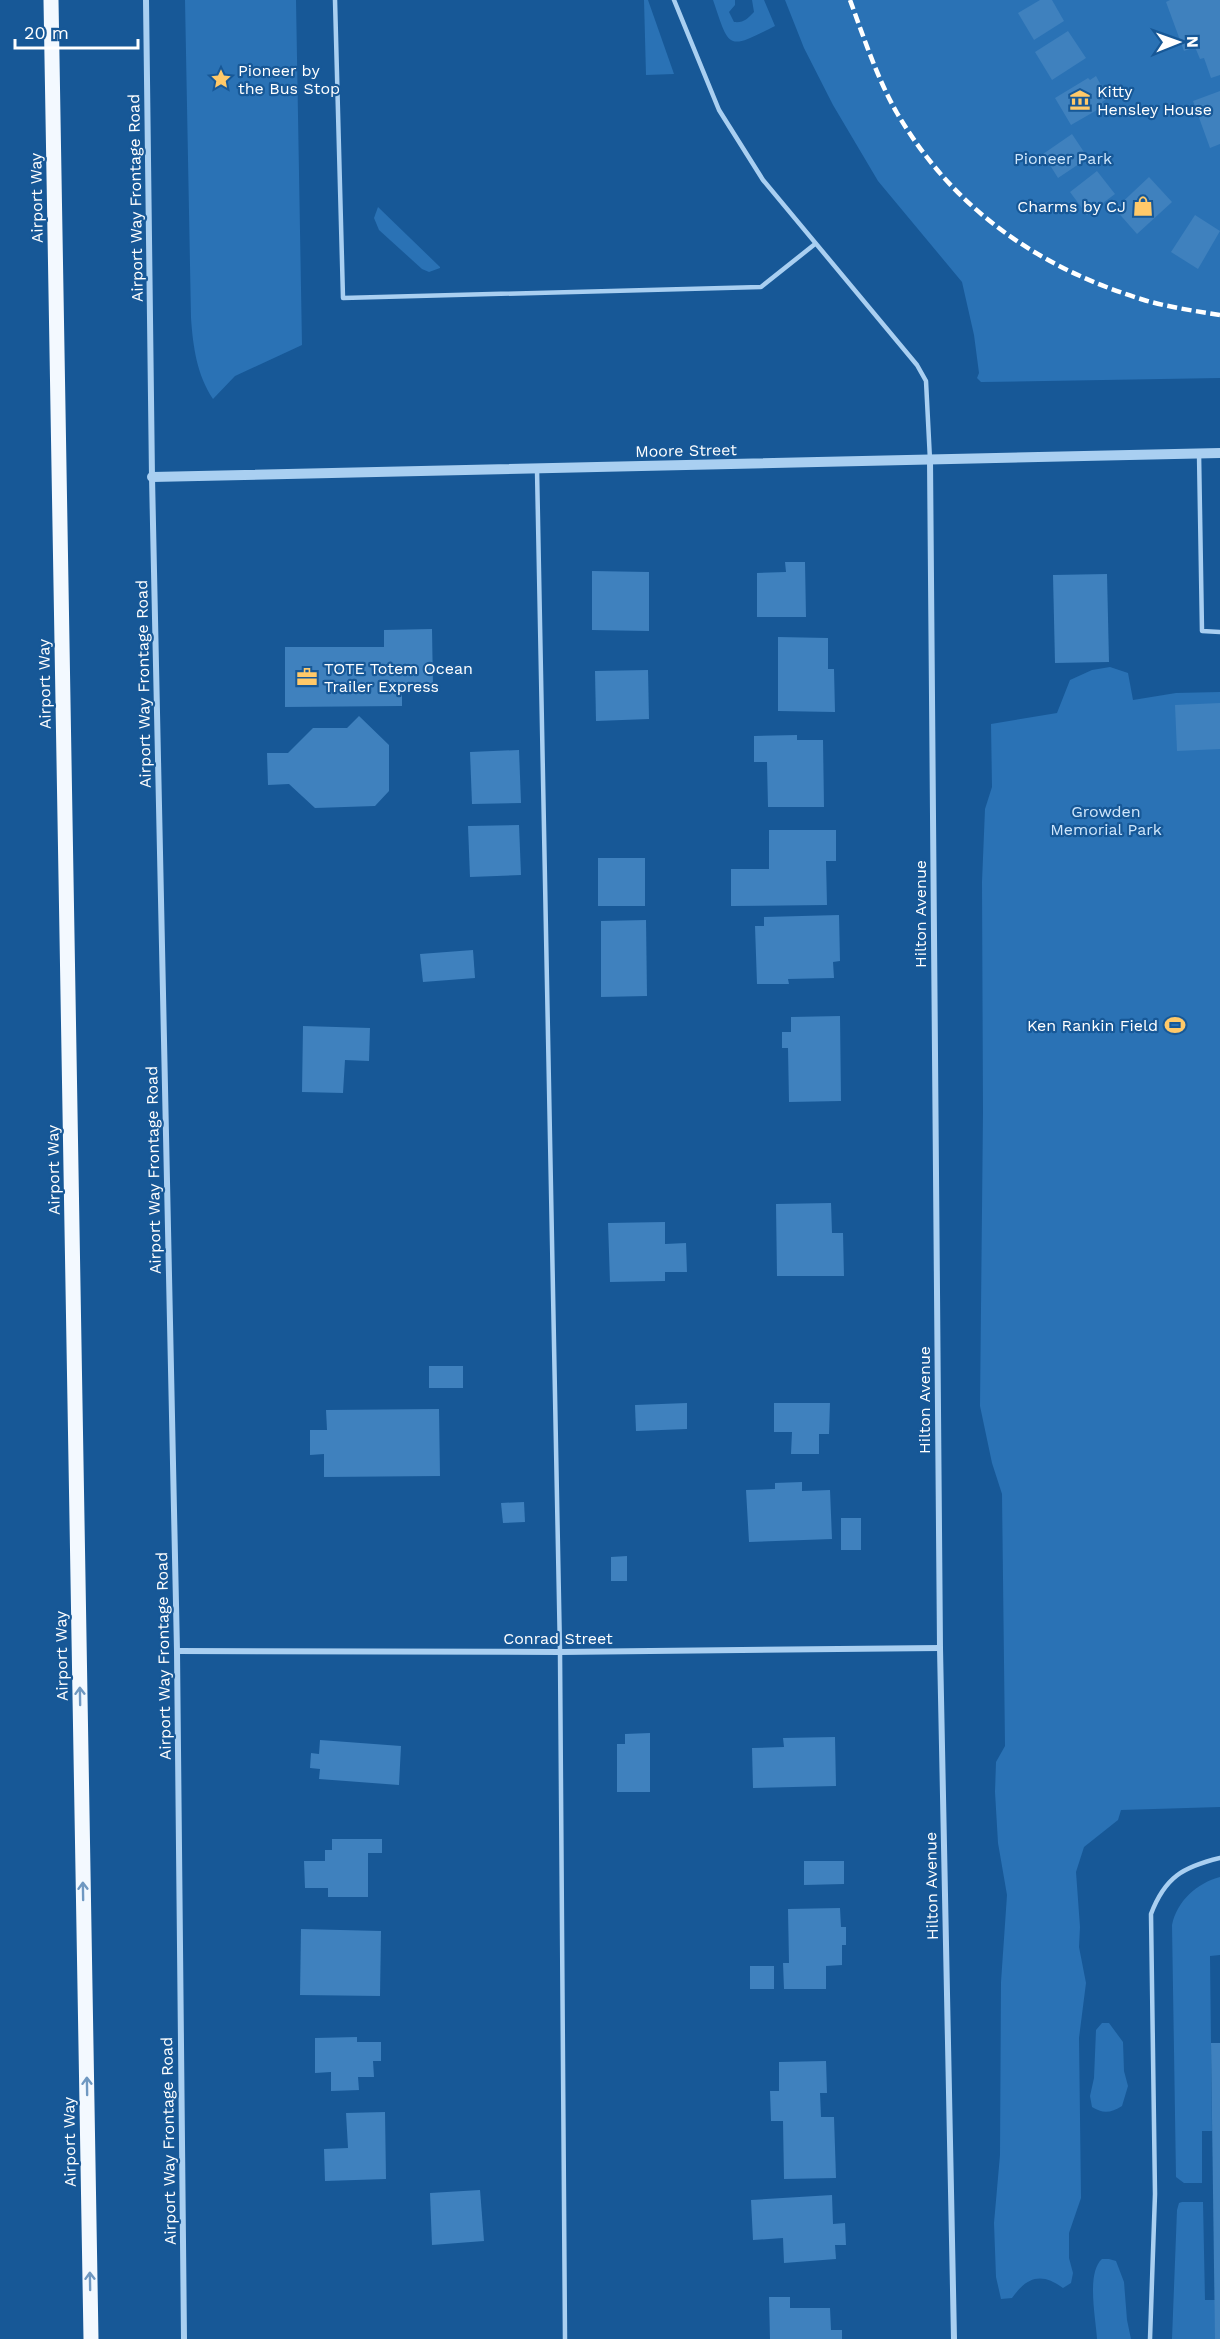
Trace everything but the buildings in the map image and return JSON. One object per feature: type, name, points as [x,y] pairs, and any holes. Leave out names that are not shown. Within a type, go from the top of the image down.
[{"type":"main road","name":"Airport Way","points":[[51,0],[91,2339]]},
{"type":"street","name":"Airport Way Frontage Road","points":[[146,0],[152,477],[177,1651],[184,2339]]},
{"type":"street","name":"Moore Street","points":[[152,477],[1220,453]]},
{"type":"street","name":"Hilton Avenue","points":[[930,460],[940,1648],[954,2339]]},
{"type":"street","name":"Conrad Street","points":[[177,1651],[560,1652],[940,1648]]},
{"type":"lane","points":[[335,0],[342,298],[761,287],[815,244]]},
{"type":"lane","points":[[674,0],[719,110],[763,180],[916,365],[926,381],[930,460]]},
{"type":"lane","points":[[1199,453],[1202,631],[1220,632]]},
{"type":"lane","points":[[537,469],[560,1652],[565,2339]]},
{"type":"lane","points":[[1150,2339],[1155,2194],[1151,1914],[1158,1897],[1176,1876],[1184,1870],[1220,1858]]},
{"type":"green space","points":[[185,0],[296,0],[302,345],[235,376],[213,399],[203,380],[197,360],[191,318]],"holes":[[[220,72],[225,73],[227,82],[221,86],[215,84],[215,75]]]},
{"type":"green space","points":[[644,0],[648,0],[674,74],[646,75]]},
{"type":"green space","points":[[713,0],[735,0],[735,5],[729,12],[734,22],[740,22],[754,12],[752,0],[764,0],[775,26],[739,42],[732,41],[723,29]]},
{"type":"green space","name":"Pioneer Park","points":[[785,0],[1220,0],[1220,378],[981,382],[977,378],[979,373],[974,335],[962,282],[878,181],[833,105],[804,48]]},
{"type":"green space","points":[[378,207],[440,268],[429,272],[422,269],[379,230],[374,218]]},
{"type":"green space","name":"Growden Memorial Park","points":[[1110,667],[1128,673],[1133,700],[1176,693],[1220,692],[1220,1807],[1121,1810],[1118,1820],[1084,1847],[1076,1872],[1079,1947],[1086,1983],[1079,2038],[1081,2198],[1069,2233],[1069,2258],[1073,2273],[1071,2283],[1063,2288],[1048,2280],[1035,2279],[1023,2285],[1012,2298],[1001,2299],[996,2277],[994,2223],[1000,2155],[1001,1982],[1007,1895],[998,1843],[995,1792],[996,1762],[1005,1746],[1002,1494],[992,1463],[980,1406],[983,1112],[982,882],[985,809],[992,787],[991,724],[1057,713],[1070,680],[1092,670]]},
{"type":"green space","points":[[1220,1877],[1220,1955],[1210,1956],[1212,2131],[1202,2131],[1202,2183],[1184,2183],[1176,2177],[1172,1925],[1178,1908],[1189,1894],[1196,1888]]},
{"type":"green space","points":[[1102,2023],[1109,2023],[1123,2042],[1124,2071],[1128,2086],[1122,2106],[1107,2112],[1092,2107],[1090,2096],[1094,2078],[1096,2030]]},
{"type":"green space","points":[[1203,2202],[1205,2300],[1215,2300],[1215,2339],[1172,2339],[1177,2210],[1179,2203]]},
{"type":"green space","points":[[1102,2259],[1116,2261],[1124,2282],[1131,2339],[1097,2339],[1093,2285],[1097,2266]]},
{"type":"railway","points":[[850,0],[877,72],[897,113],[919,147],[944,178],[972,206],[1034,252],[1069,271],[1144,300],[1220,315]]},
{"type":"place","name":"Pioneer by the Bus Stop","points":[[221,79]]},
{"type":"place","name":"Kitty Hensley House","points":[[1080,100]]},
{"type":"place","name":"Charms by CJ","points":[[1143,206]]},
{"type":"place","name":"TOTE Totem Ocean Trailer Express","points":[[307,677]]},
{"type":"place","name":"Ken Rankin Field","points":[[1175,1025]]}]
